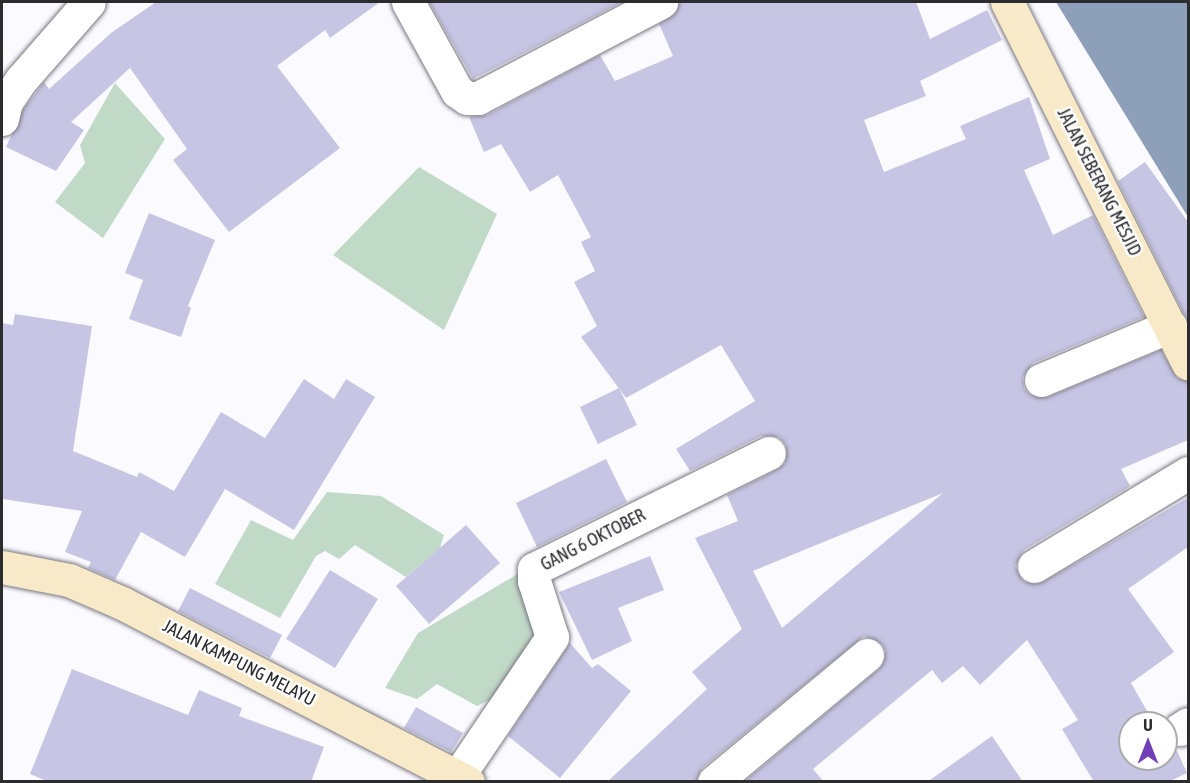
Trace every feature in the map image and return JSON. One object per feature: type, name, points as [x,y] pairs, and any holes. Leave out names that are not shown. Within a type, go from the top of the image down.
[{"type":"main road","name":"JALAN SEBERANG MESJID","points":[[1007,2],[1188,363]]},
{"type":"main road","name":"JALAN KAMPUNG MELAYU","points":[[2,567],[69,580],[122,603],[463,779]]},
{"type":"street","points":[[2,119],[6,102],[21,80],[89,2]]},
{"type":"street","points":[[408,2],[457,91],[467,98],[478,98],[661,2]]},
{"type":"street","points":[[1041,380],[1170,326]]},
{"type":"street","name":"GANG 6 OKTOBER","points":[[463,779],[552,637],[534,581],[534,569],[769,453]]},
{"type":"street","points":[[1034,566],[1188,473]]},
{"type":"street","points":[[714,782],[867,655]]},
{"type":"green space","points":[[115,83],[165,139],[103,238],[55,202],[85,163],[80,145]]},
{"type":"green space","points":[[419,167],[497,214],[444,330],[333,255]]},
{"type":"green space","points":[[327,492],[381,496],[444,535],[440,548],[406,577],[355,545],[339,559],[325,551],[316,556],[280,618],[215,584],[251,520],[293,540]]},
{"type":"green space","points":[[526,569],[542,632],[520,685],[477,706],[437,684],[417,699],[385,688],[418,633]]},
{"type":"water","points":[[1056,2],[1188,2],[1188,217]]},
{"type":"building","points":[[156,2],[380,2],[330,38],[325,30],[277,66],[340,148],[229,232],[173,160],[187,149],[130,68],[71,122],[84,130],[56,171],[6,147],[23,110],[44,82],[49,89],[111,33]]},
{"type":"building","points":[[429,2],[622,2],[473,79]]},
{"type":"building","points":[[680,2],[916,2],[930,39],[987,10],[1002,40],[920,81],[926,96],[864,120],[884,172],[966,139],[960,126],[1029,97],[1050,159],[1024,170],[1053,235],[1093,215],[1144,317],[1033,363],[1023,377],[1024,388],[1030,395],[1048,397],[1161,350],[1177,378],[1188,381],[1188,440],[1121,469],[1130,486],[1024,550],[1015,566],[1024,582],[1043,582],[1188,498],[1188,547],[1128,589],[1174,652],[1131,683],[1147,711],[1118,711],[1118,771],[1178,771],[1178,753],[1187,773],[1168,782],[1094,782],[1062,729],[1078,720],[1027,640],[980,685],[963,666],[942,683],[932,670],[813,769],[824,782],[744,782],[879,669],[886,652],[882,644],[864,636],[702,768],[696,782],[607,782],[707,689],[692,672],[742,629],[695,538],[738,521],[727,495],[778,469],[785,463],[786,445],[779,437],[761,436],[690,471],[676,449],[755,401],[721,345],[626,398],[581,337],[597,326],[574,282],[595,271],[581,242],[591,237],[558,175],[530,192],[501,144],[484,152],[469,117],[487,115],[600,55],[615,81],[673,56],[659,24],[676,12]],"holes":[[[943,493],[782,628],[753,571]]]},
{"type":"building","points":[[1145,162],[1188,222],[1188,322],[1118,181]]},
{"type":"building","points":[[149,213],[215,240],[188,306],[191,308],[181,337],[129,319],[143,280],[125,273]]},
{"type":"building","points":[[15,314],[92,326],[73,451],[137,477],[139,472],[174,491],[221,412],[265,438],[304,379],[334,399],[346,379],[375,397],[294,530],[225,489],[185,557],[141,532],[115,580],[88,568],[91,562],[65,552],[82,511],[2,499],[2,323],[13,325]]},
{"type":"building","points":[[619,388],[637,425],[598,444],[580,407]]},
{"type":"building","points":[[606,459],[627,502],[537,547],[516,503]]},
{"type":"building","points":[[466,525],[500,563],[429,624],[396,586]]},
{"type":"building","points":[[650,556],[664,590],[618,608],[632,641],[592,660],[559,592]]},
{"type":"building","points":[[330,570],[378,599],[335,668],[286,639]]},
{"type":"building","points":[[190,588],[282,635],[270,658],[178,611]]},
{"type":"building","points":[[570,643],[592,668],[598,664],[631,691],[560,778],[508,736]]},
{"type":"building","points":[[72,669],[188,715],[199,690],[242,708],[239,716],[324,747],[311,782],[49,782],[30,774]]},
{"type":"building","points":[[416,707],[463,733],[451,752],[404,728]]},
{"type":"building","points":[[992,736],[1023,782],[927,782]]}]
